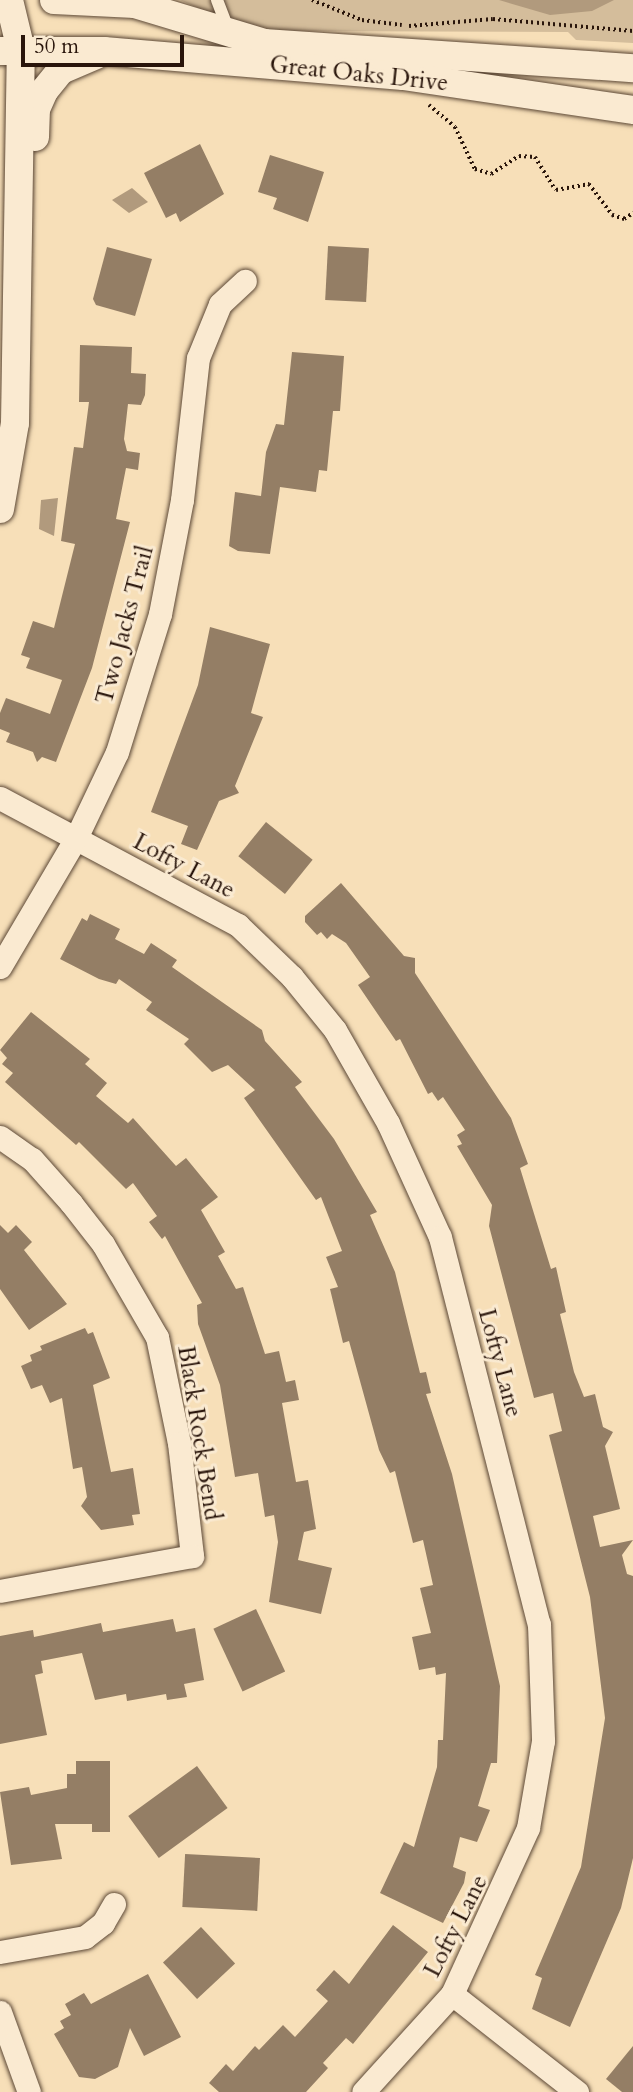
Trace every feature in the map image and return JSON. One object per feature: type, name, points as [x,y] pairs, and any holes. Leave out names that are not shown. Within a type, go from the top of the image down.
[{"type":"street","points":[[0,18],[8,0]]},
{"type":"street","points":[[0,509],[15,423],[18,239],[8,0]]},
{"type":"street","name":"Great Oaks Drive","points":[[54,0],[167,5],[230,35],[264,43],[633,68]]},
{"type":"street","name":"Great Oaks Drive","points":[[10,50],[104,51],[427,78],[633,110]]},
{"type":"street","points":[[18,239],[33,192],[36,109],[44,91],[61,70],[104,51]]},
{"type":"street","name":"Two Jacks Trail","points":[[0,967],[76,838],[117,752],[160,614],[183,500],[198,358],[220,304],[245,281]]},
{"type":"street","name":"Lofty Lane","points":[[0,798],[237,925],[292,977],[335,1030],[388,1123],[440,1237],[539,1624],[543,1741],[528,1828],[452,1994],[363,2092]]},
{"type":"street","name":"Black Rock Bend","points":[[0,1137],[32,1159],[87,1223],[157,1337],[179,1443],[192,1556],[0,1591]]},
{"type":"street","points":[[0,1952],[85,1937],[103,1923],[114,1904]]},
{"type":"street","points":[[452,1994],[577,2092]]},
{"type":"street","points":[[0,2012],[29,2092]]},
{"type":"lane","points":[[216,0],[230,35]]},
{"type":"path","points":[[312,0],[362,20],[408,26],[493,19],[633,31]]},
{"type":"path","points":[[427,78],[430,110],[455,127],[475,169],[491,174],[519,156],[535,157],[556,190],[589,184],[612,215],[624,219],[633,213]]},
{"type":"shaded area","points":[[180,0],[633,0],[633,43],[576,40],[568,32],[267,31],[232,23]]},
{"type":"shaded area","points":[[499,0],[614,0],[592,11],[550,15]]},
{"type":"shaded area","points":[[132,188],[148,202],[129,213],[112,200]]},
{"type":"shaded area","points":[[58,498],[54,536],[39,529],[41,500]]},
{"type":"building","points":[[200,144],[224,194],[180,222],[176,213],[166,218],[144,173]]},
{"type":"building","points":[[270,155],[324,172],[308,222],[273,209],[277,198],[258,192]]},
{"type":"building","points":[[328,246],[369,248],[366,302],[325,300]]},
{"type":"building","points":[[107,247],[152,259],[135,316],[96,305],[93,299]]},
{"type":"building","points":[[80,345],[132,347],[131,373],[146,374],[145,395],[141,405],[128,404],[124,439],[127,451],[140,453],[138,470],[126,468],[116,519],[130,522],[92,668],[56,762],[42,757],[37,762],[33,752],[6,742],[10,733],[0,729],[0,713],[6,698],[50,714],[62,680],[26,668],[30,658],[21,655],[33,621],[54,628],[75,544],[61,541],[74,447],[83,448],[89,402],[79,402]]},
{"type":"building","points":[[292,352],[344,356],[340,411],[333,411],[327,471],[319,470],[316,492],[280,487],[270,554],[238,551],[229,546],[235,492],[261,496],[266,452],[276,424],[284,425]]},
{"type":"building","points":[[210,627],[270,644],[251,713],[263,717],[235,786],[239,793],[219,801],[197,850],[181,844],[188,826],[151,812],[198,685]]},
{"type":"building","points":[[266,822],[313,860],[285,894],[238,856]]},
{"type":"building","points":[[341,883],[404,956],[415,958],[415,973],[511,1118],[528,1164],[520,1168],[551,1269],[556,1267],[566,1312],[560,1314],[574,1372],[584,1397],[595,1394],[603,1427],[613,1432],[605,1446],[620,1509],[593,1516],[600,1547],[633,1540],[622,1555],[627,1574],[633,1576],[633,1858],[621,1908],[570,2027],[532,2009],[542,1978],[535,1975],[581,1867],[605,1718],[590,1597],[549,1435],[562,1431],[553,1393],[534,1398],[489,1226],[492,1205],[457,1146],[462,1144],[457,1135],[465,1130],[443,1097],[438,1101],[432,1092],[428,1094],[400,1039],[396,1041],[358,985],[370,977],[346,943],[332,934],[327,939],[321,932],[317,935],[305,922],[305,916]]},
{"type":"building","points":[[90,914],[120,929],[115,939],[144,954],[151,943],[177,960],[172,967],[262,1030],[265,1041],[302,1082],[295,1087],[334,1139],[377,1212],[370,1215],[395,1272],[420,1373],[426,1372],[431,1393],[426,1394],[452,1474],[500,1686],[497,1763],[491,1763],[478,1806],[490,1810],[477,1842],[460,1837],[453,1867],[466,1872],[464,1883],[443,1923],[380,1893],[404,1842],[414,1847],[437,1767],[438,1740],[443,1740],[446,1673],[436,1675],[435,1667],[419,1670],[412,1637],[431,1633],[420,1588],[433,1585],[423,1540],[413,1543],[395,1471],[390,1473],[379,1450],[349,1341],[343,1343],[330,1289],[338,1287],[326,1257],[342,1251],[321,1197],[316,1200],[244,1098],[255,1090],[228,1065],[212,1072],[184,1044],[189,1039],[146,1010],[152,1002],[119,979],[116,984],[99,979],[60,959],[82,918],[87,921]]},
{"type":"building","points":[[31,1012],[90,1059],[85,1064],[107,1083],[96,1096],[128,1123],[133,1118],[176,1166],[186,1158],[218,1197],[201,1210],[225,1252],[218,1256],[236,1289],[243,1287],[265,1354],[279,1351],[286,1382],[295,1380],[299,1400],[282,1403],[296,1482],[308,1480],[316,1529],[304,1532],[298,1560],[332,1568],[321,1614],[269,1602],[278,1542],[274,1515],[265,1517],[258,1473],[235,1477],[220,1385],[198,1324],[197,1305],[202,1303],[165,1236],[162,1239],[149,1222],[157,1216],[133,1183],[126,1189],[79,1142],[76,1145],[5,1082],[13,1073],[2,1064],[7,1058],[0,1050]]},
{"type":"building","points":[[0,1225],[8,1233],[16,1225],[32,1242],[24,1250],[67,1304],[29,1330],[0,1289]]},
{"type":"building","points":[[85,1328],[88,1334],[93,1332],[110,1378],[93,1385],[111,1472],[133,1468],[140,1514],[132,1515],[134,1525],[101,1530],[81,1506],[87,1497],[82,1467],[73,1469],[62,1398],[50,1403],[42,1385],[31,1389],[21,1366],[32,1361],[30,1355],[42,1350],[40,1346]]},
{"type":"building","points":[[256,1609],[285,1672],[243,1691],[213,1629]]},
{"type":"building","points":[[173,1619],[176,1632],[195,1628],[204,1680],[184,1684],[187,1697],[167,1700],[166,1694],[127,1701],[126,1694],[95,1700],[82,1653],[41,1661],[43,1673],[35,1675],[47,1735],[0,1744],[0,1636],[33,1630],[34,1637],[101,1623],[103,1632]]},
{"type":"building","points":[[76,1761],[110,1761],[110,1832],[92,1832],[92,1824],[55,1824],[62,1859],[11,1865],[0,1792],[29,1787],[31,1795],[67,1788],[67,1774],[76,1774]]},
{"type":"building","points":[[197,1766],[228,1808],[159,1858],[128,1816]]},
{"type":"building","points":[[185,1854],[260,1858],[257,1911],[182,1907]]},
{"type":"building","points":[[393,1925],[428,1952],[353,2044],[346,2038],[323,2063],[328,2068],[306,2092],[219,2092],[209,2083],[226,2064],[233,2071],[255,2046],[259,2050],[283,2025],[295,2037],[328,2001],[316,1990],[334,1970],[349,1984]]},
{"type":"building","points":[[201,1927],[235,1964],[197,1999],[163,1962]]},
{"type":"building","points":[[148,1974],[181,2037],[144,2056],[130,2028],[118,2067],[95,2079],[79,2077],[54,2034],[64,2028],[60,2021],[71,2015],[65,2004],[84,1993],[91,2004]]},
{"type":"building","points":[[633,2046],[633,2092],[622,2092],[606,2079]]}]
